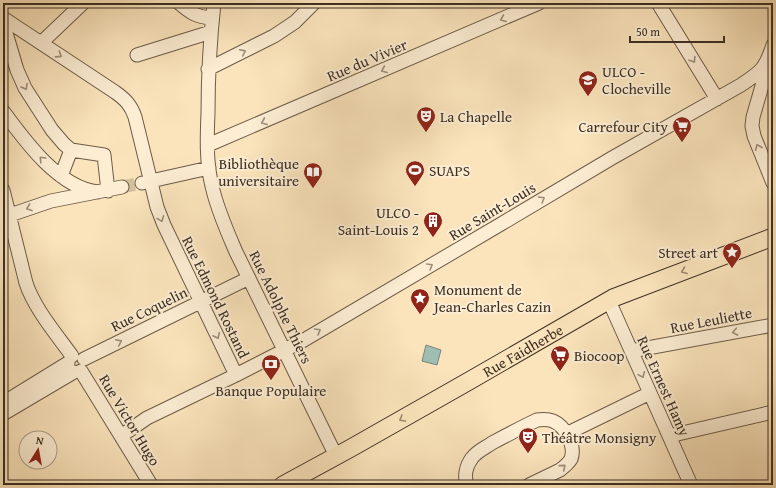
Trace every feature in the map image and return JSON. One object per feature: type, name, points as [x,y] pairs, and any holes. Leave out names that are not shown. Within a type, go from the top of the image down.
[{"type":"main road","name":"Rue Faidherbe","points":[[283,485],[618,296],[773,237]]},
{"type":"street","points":[[41,43],[83,3]]},
{"type":"street","points":[[179,3],[194,14],[203,18],[212,18]]},
{"type":"street","name":"Rue Adolphe Thiers","points":[[214,3],[208,69],[209,168],[214,195],[236,252],[336,456]]},
{"type":"street","points":[[208,69],[274,36],[288,27],[314,3]]},
{"type":"street","name":"Rue du Vivier","points":[[208,145],[539,3]]},
{"type":"street","points":[[658,3],[716,99]]},
{"type":"street","name":"Rue Edmond Rostand","points":[[3,18],[126,100],[132,109],[141,141],[146,182],[164,225],[236,374],[284,350]]},
{"type":"street","points":[[3,23],[22,82],[52,130],[71,150],[104,155],[103,191]]},
{"type":"street","points":[[137,55],[211,32]]},
{"type":"street","points":[[771,51],[765,66],[765,78],[753,116],[752,126],[754,136],[773,183]]},
{"type":"street","name":"Rue Saint-Louis","points":[[284,350],[612,158],[716,99],[765,78]]},
{"type":"street","points":[[3,111],[36,153],[61,176],[90,191],[103,191]]},
{"type":"street","points":[[61,176],[71,150]]},
{"type":"street","points":[[146,182],[209,168]]},
{"type":"street","points":[[10,215],[51,201],[122,187]]},
{"type":"street","name":"Rue Victor Hugo","points":[[3,190],[26,283],[30,293],[151,485]]},
{"type":"street","name":"Rue Coquelin","points":[[76,364],[249,278]]},
{"type":"street","name":"Rue Ernest Hamy","points":[[609,301],[691,485]]},
{"type":"street","name":"Rue Leuliette","points":[[632,351],[773,325]]},
{"type":"street","points":[[3,403],[76,364]]},
{"type":"street","points":[[3,414],[76,364]]},
{"type":"street","points":[[121,436],[147,418],[236,374]]},
{"type":"street","points":[[566,434],[650,393]]},
{"type":"street","points":[[669,436],[773,412]]},
{"type":"street","points":[[467,485],[466,470],[471,459],[476,454],[501,438],[537,420],[546,419],[554,421],[566,434],[571,445],[572,450],[570,460],[560,470],[529,485]]},
{"type":"water","points":[[426,345],[441,350],[437,365],[422,361]]},
{"type":"tunnel","points":[[122,187],[142,183]]},
{"type":"place","name":"ULCO - Clocheville","points":[[588,97]]},
{"type":"place","name":"La Chapelle","points":[[426,133]]},
{"type":"place","name":"Carrefour City","points":[[682,143]]},
{"type":"place","name":"SUAPS","points":[[415,187]]},
{"type":"place","name":"Bibliothèque universitaire","points":[[313,189]]},
{"type":"place","name":"ULCO - Saint-Louis 2","points":[[433,238]]},
{"type":"place","name":"Street art","points":[[732,269]]},
{"type":"place","name":"Monument de Jean-Charles Cazin","points":[[420,315]]},
{"type":"place","name":"Biocoop","points":[[560,372]]},
{"type":"place","name":"Banque Populaire","points":[[271,381]]},
{"type":"place","name":"Théâtre Monsigny","points":[[528,454]]}]
